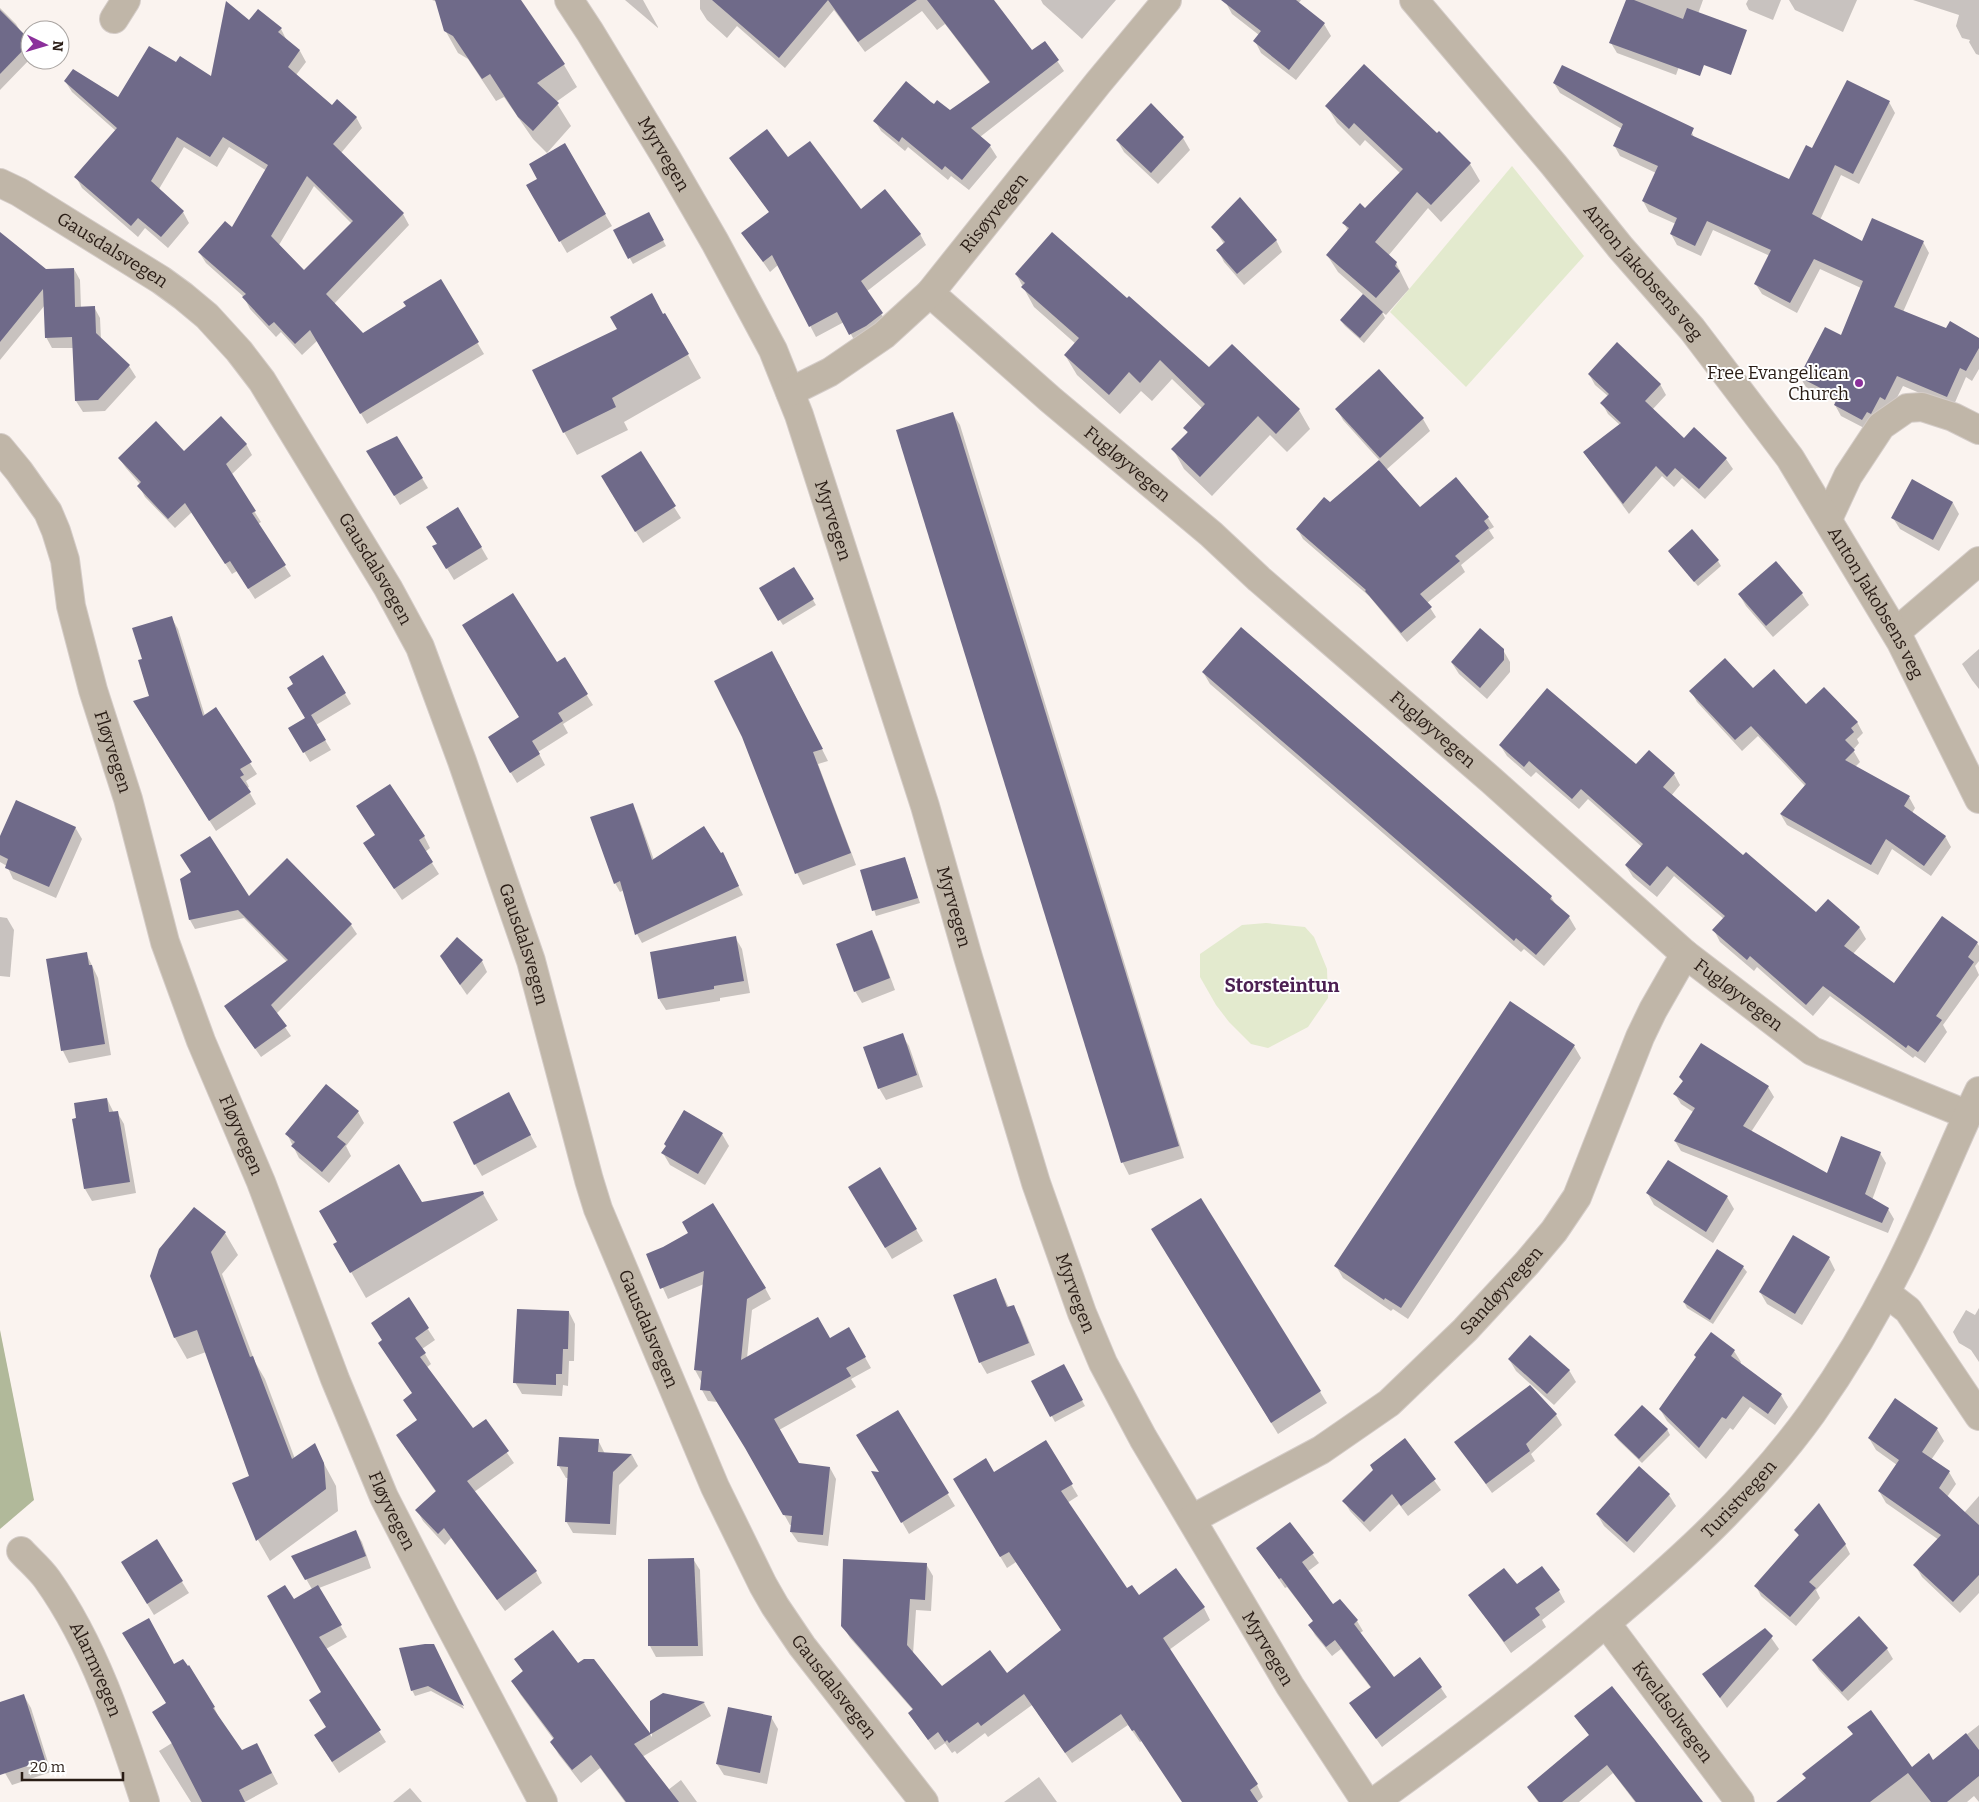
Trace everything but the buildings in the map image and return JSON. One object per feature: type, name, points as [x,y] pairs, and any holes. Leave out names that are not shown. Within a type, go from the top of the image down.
[{"type":"street","name":"Myrvegen","points":[[569,0],[667,159],[715,242],[773,350],[790,392],[804,430],[925,806],[968,957],[1046,1213],[1082,1313],[1103,1363],[1143,1438],[1304,1708],[1366,1802]]},
{"type":"street","name":"Risøyvegen","points":[[790,392],[830,372],[884,335],[930,293],[1092,90],[1167,0]]},
{"type":"street","name":"Anton Jakobsens veg","points":[[1414,0],[1711,352],[1790,458],[1896,632],[1979,799]]},
{"type":"street","name":"Gausdalsvegen","points":[[0,183],[19,192],[161,280],[207,316],[239,350],[262,381],[388,588],[420,647],[462,761],[531,961],[586,1170],[598,1208],[715,1487],[774,1606],[802,1646],[924,1802]]},
{"type":"street","name":"Fugløyvegen","points":[[930,293],[1058,406],[1211,534],[1259,579],[1491,780],[1685,954],[1812,1051],[1974,1103]]},
{"type":"street","points":[[1828,519],[1848,476],[1881,426],[1907,408],[1922,407],[1954,417],[1979,430]]},
{"type":"street","name":"Fløyvegen","points":[[0,448],[48,512],[56,530],[65,560],[71,606],[93,690],[128,799],[165,942],[201,1041],[261,1182],[335,1379],[384,1498],[543,1802]]},
{"type":"street","points":[[1896,632],[1979,561]]},
{"type":"street","name":"Sandøyvegen","points":[[1192,1520],[1321,1450],[1389,1402],[1465,1330],[1527,1263],[1554,1231],[1576,1197],[1640,1037],[1685,954]]},
{"type":"street","name":"Turistvegen","points":[[1374,1802],[1524,1691],[1606,1623],[1673,1566],[1748,1491],[1811,1413],[1858,1341],[1886,1293],[1974,1103]]},
{"type":"street","points":[[1886,1293],[1908,1310],[1979,1416]]},
{"type":"street","name":"Alarmvegen","points":[[20,1551],[46,1577],[82,1637],[107,1695],[145,1802]]},
{"type":"street","name":"Kveldsolvegen","points":[[1606,1623],[1740,1802]]},
{"type":"green space","points":[[1512,166],[1584,256],[1466,387],[1390,312]]},
{"type":"green space","points":[[1266,923],[1305,927],[1314,937],[1327,969],[1328,998],[1308,1027],[1268,1048],[1251,1044],[1229,1022],[1216,1005],[1200,977],[1200,954],[1242,925]]},
{"type":"green space","points":[[0,1330],[34,1500],[0,1529]]},
{"type":"place","name":"Free Evangelican Church","points":[[1859,383]]},
{"type":"district","name":"Storsteintun","points":[[1282,985]]}]
